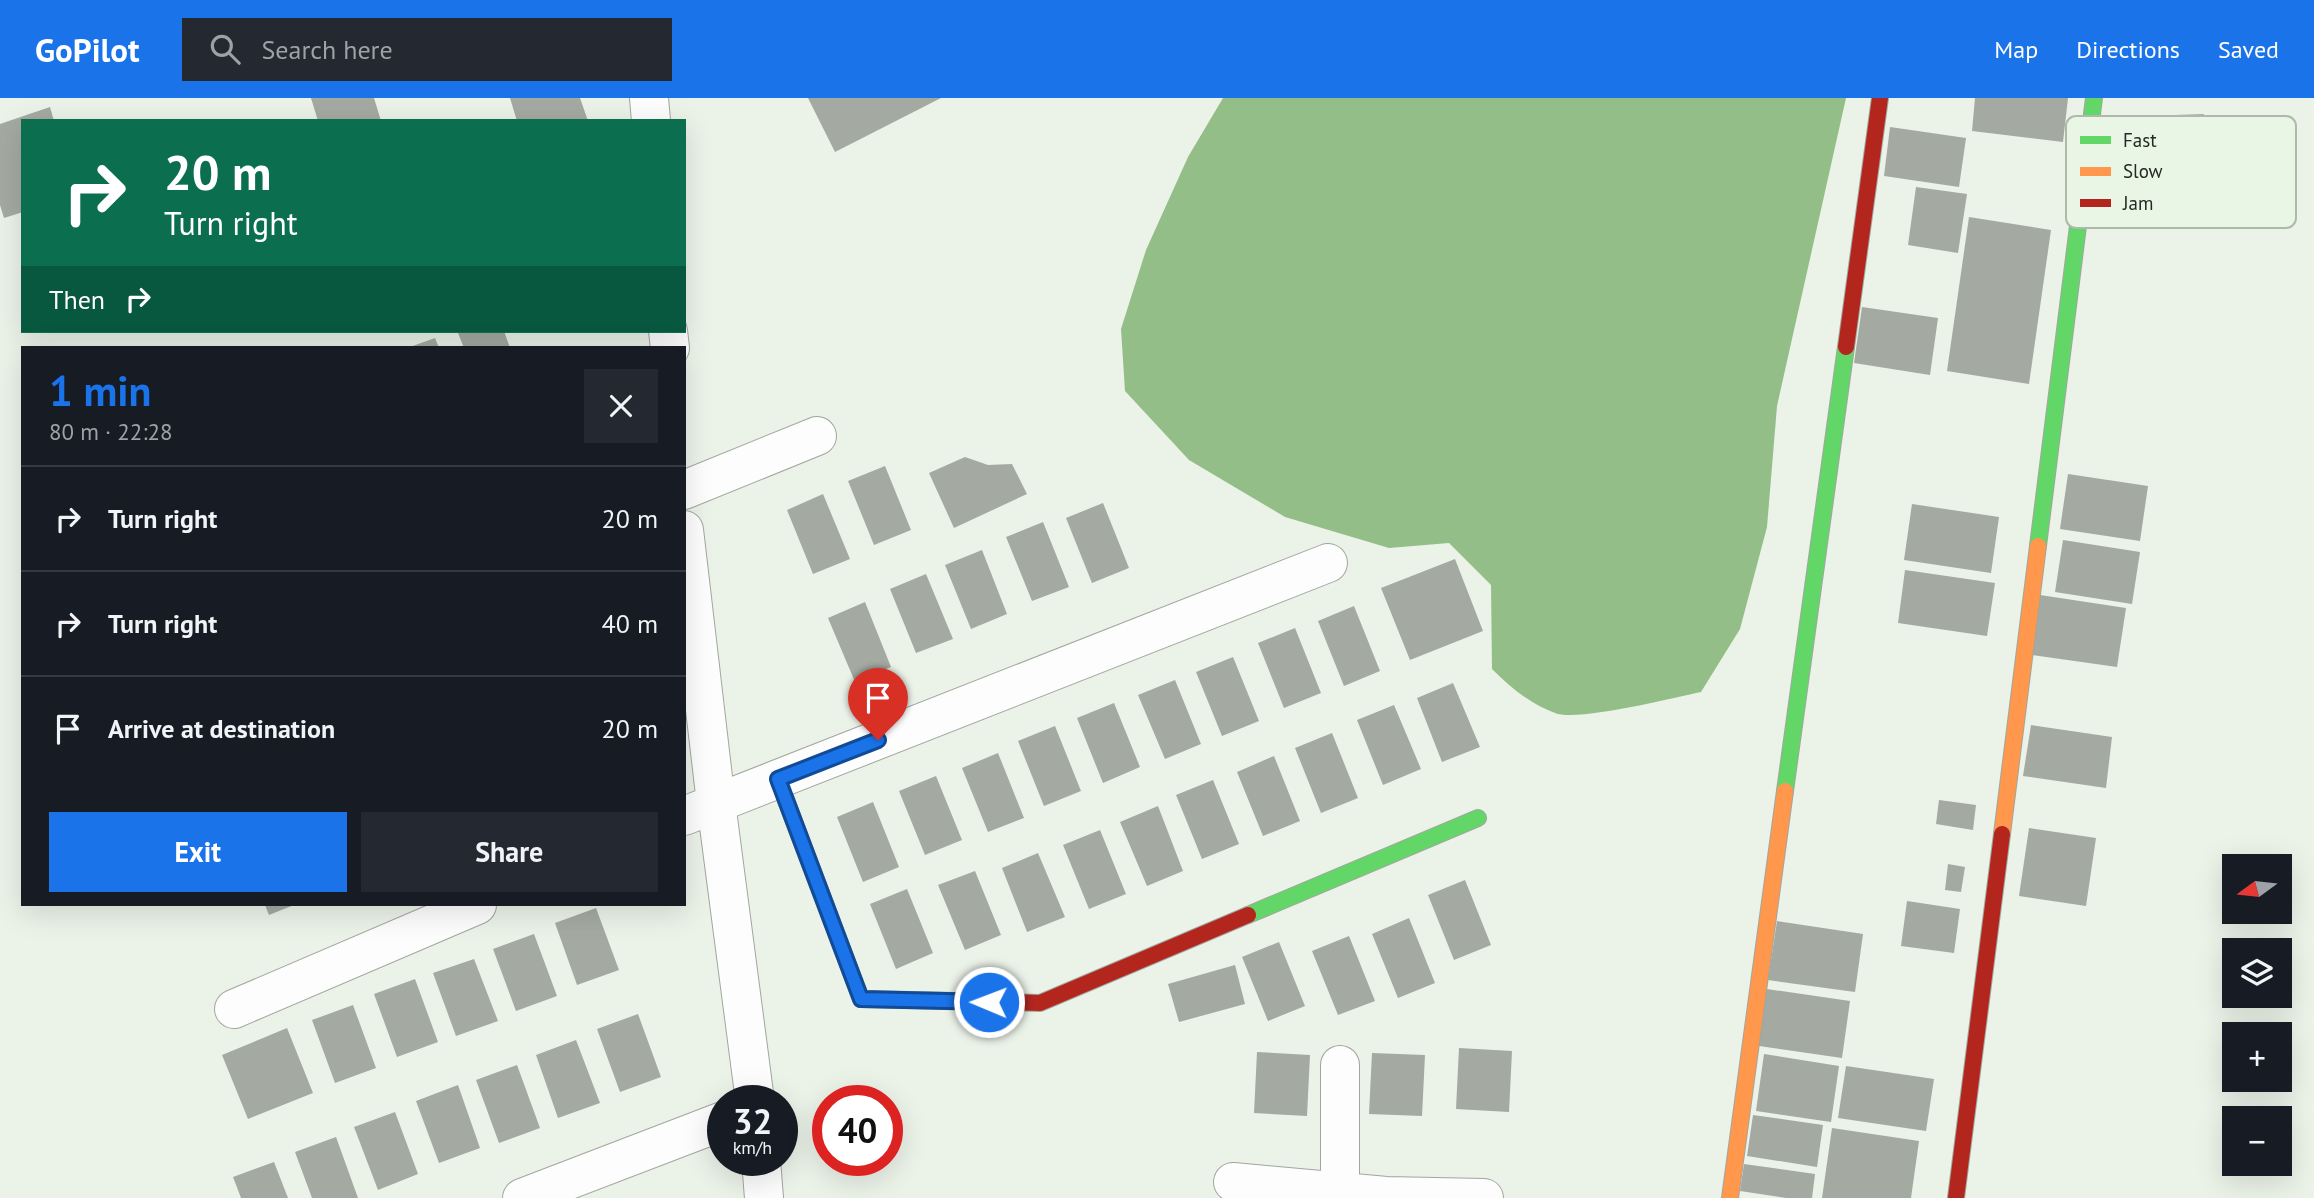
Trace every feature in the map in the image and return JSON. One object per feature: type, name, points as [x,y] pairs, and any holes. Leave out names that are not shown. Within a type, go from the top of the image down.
[{"type":"street","points":[[649,98],[651,119]]},
{"type":"street","points":[[1730,1198],[1880,98]]},
{"type":"street","points":[[2092,116],[2094,98]]},
{"type":"street","points":[[1956,1198],[2078,228]]},
{"type":"street","points":[[686,489],[817,436]]},
{"type":"street","points":[[700,810],[1328,563]]},
{"type":"street","points":[[686,565],[700,810],[752,1085]]},
{"type":"street","points":[[778,779],[861,999],[1040,1003],[1478,818]]},
{"type":"street","points":[[234,1009],[475,906]]},
{"type":"street","points":[[1340,1065],[1340,1191]]},
{"type":"street","points":[[522,1198],[707,1127]]},
{"type":"street","points":[[762,1176],[764,1198]]},
{"type":"street","points":[[1233,1182],[1386,1197],[1484,1198]]},
{"type":"shaded area","points":[[1223,98],[1846,98],[1777,406],[1767,527],[1740,629],[1701,692],[1583,714],[1555,713],[1537,705],[1492,669],[1491,585],[1449,543],[1389,548],[1285,517],[1189,460],[1125,391],[1121,329],[1146,250],[1188,157]]},
{"type":"building","points":[[311,98],[374,98],[380,119],[317,119]]},
{"type":"building","points":[[510,98],[580,98],[587,119],[516,119]]},
{"type":"building","points":[[808,98],[941,98],[835,152]]},
{"type":"building","points":[[1975,98],[2068,98],[2063,142],[1972,131]]},
{"type":"building","points":[[50,107],[53,119],[21,119],[21,213],[4,218],[0,205],[0,124]]},
{"type":"building","points":[[2204,114],[2204,116],[2145,116]]},
{"type":"building","points":[[1890,127],[1966,138],[1959,187],[1884,176]]},
{"type":"building","points":[[1916,187],[1967,194],[1958,253],[1908,245]]},
{"type":"building","points":[[1969,217],[2051,230],[2029,384],[1947,371]]},
{"type":"building","points":[[1862,307],[1938,318],[1930,375],[1854,363]]},
{"type":"building","points":[[458,333],[505,333],[509,346],[463,346]]},
{"type":"building","points":[[435,338],[438,346],[413,346]]},
{"type":"building","points":[[965,457],[988,465],[1012,464],[1027,494],[954,528],[929,473]]},
{"type":"building","points":[[885,466],[911,530],[874,545],[848,481]]},
{"type":"building","points":[[2068,474],[2148,486],[2140,541],[2060,529]]},
{"type":"building","points":[[823,494],[850,559],[813,574],[787,510]]},
{"type":"building","points":[[1103,503],[1129,568],[1092,583],[1066,518]]},
{"type":"building","points":[[1912,504],[1999,517],[1991,573],[1904,560]]},
{"type":"building","points":[[1043,522],[1069,587],[1032,601],[1006,537]]},
{"type":"building","points":[[2063,540],[2140,552],[2132,604],[2055,592]]},
{"type":"building","points":[[982,550],[1007,614],[971,629],[945,565]]},
{"type":"building","points":[[1455,559],[1483,631],[1410,660],[1381,588]]},
{"type":"building","points":[[1905,570],[1995,583],[1987,636],[1898,623]]},
{"type":"building","points":[[926,574],[953,639],[916,653],[890,589]]},
{"type":"building","points":[[2040,595],[2126,608],[2117,667],[2032,655]]},
{"type":"building","points":[[865,602],[891,667],[855,682],[828,618]]},
{"type":"building","points":[[1354,606],[1380,671],[1344,686],[1318,621]]},
{"type":"building","points":[[1295,628],[1321,693],[1284,708],[1258,643]]},
{"type":"building","points":[[1233,657],[1259,721],[1222,736],[1196,672]]},
{"type":"building","points":[[1175,680],[1201,744],[1165,759],[1138,695]]},
{"type":"building","points":[[1453,683],[1480,747],[1442,762],[1417,698]]},
{"type":"building","points":[[1114,703],[1140,767],[1103,783],[1077,718]]},
{"type":"building","points":[[1394,705],[1421,769],[1383,785],[1357,720]]},
{"type":"building","points":[[2031,725],[2112,737],[2106,788],[2023,776]]},
{"type":"building","points":[[1055,726],[1081,791],[1044,806],[1018,741]]},
{"type":"building","points":[[1332,733],[1358,798],[1321,813],[1295,748]]},
{"type":"building","points":[[998,753],[1024,818],[988,832],[962,768]]},
{"type":"building","points":[[1274,756],[1300,821],[1263,836],[1237,772]]},
{"type":"building","points":[[936,776],[962,840],[925,855],[899,791]]},
{"type":"building","points":[[1213,780],[1239,844],[1202,859],[1176,795]]},
{"type":"building","points":[[1939,800],[1976,805],[1973,830],[1936,824]]},
{"type":"building","points":[[873,802],[899,867],[863,882],[837,817]]},
{"type":"building","points":[[1158,806],[1183,871],[1147,886],[1120,822]]},
{"type":"building","points":[[2029,828],[2096,838],[2086,906],[2019,896]]},
{"type":"building","points":[[1100,830],[1126,894],[1089,909],[1063,845]]},
{"type":"building","points":[[1038,853],[1065,917],[1027,932],[1002,868]]},
{"type":"building","points":[[1948,864],[1965,867],[1961,892],[1945,890]]},
{"type":"building","points":[[975,871],[1001,935],[965,950],[938,885]]},
{"type":"building","points":[[1465,880],[1491,945],[1454,960],[1428,895]]},
{"type":"building","points":[[907,889],[933,953],[896,969],[870,904]]},
{"type":"building","points":[[1907,901],[1960,909],[1954,953],[1901,946]]},
{"type":"building","points":[[265,906],[292,906],[269,915]]},
{"type":"building","points":[[596,908],[619,970],[577,985],[555,923]]},
{"type":"building","points":[[1409,918],[1435,983],[1398,998],[1372,934]]},
{"type":"building","points":[[1777,921],[1863,934],[1855,992],[1768,980]]},
{"type":"building","points":[[534,934],[557,996],[516,1011],[493,949]]},
{"type":"building","points":[[1349,936],[1375,1001],[1338,1015],[1312,951]]},
{"type":"building","points":[[1279,942],[1305,1006],[1268,1021],[1242,957]]},
{"type":"building","points":[[474,959],[498,1021],[456,1036],[433,973]]},
{"type":"building","points":[[1235,965],[1245,1004],[1179,1022],[1168,984]]},
{"type":"building","points":[[415,979],[438,1042],[397,1057],[374,994]]},
{"type":"building","points":[[1760,988],[1850,1001],[1842,1058],[1752,1045]]},
{"type":"building","points":[[353,1005],[376,1068],[335,1083],[312,1020]]},
{"type":"building","points":[[638,1014],[661,1077],[620,1092],[597,1029]]},
{"type":"building","points":[[287,1028],[313,1093],[248,1119],[222,1055]]},
{"type":"building","points":[[576,1040],[600,1103],[558,1118],[536,1055]]},
{"type":"building","points":[[1459,1048],[1512,1051],[1509,1112],[1456,1109]]},
{"type":"building","points":[[1257,1052],[1310,1055],[1307,1116],[1254,1113]]},
{"type":"building","points":[[1372,1053],[1425,1055],[1422,1116],[1369,1114]]},
{"type":"building","points":[[1764,1054],[1839,1066],[1831,1122],[1756,1111]]},
{"type":"building","points":[[517,1065],[540,1128],[499,1143],[476,1080]]},
{"type":"building","points":[[1846,1066],[1934,1079],[1926,1131],[1838,1118]]},
{"type":"building","points":[[458,1085],[480,1148],[439,1163],[416,1101]]},
{"type":"building","points":[[395,1112],[418,1174],[378,1190],[354,1127]]},
{"type":"building","points":[[1753,1115],[1823,1125],[1817,1167],[1747,1156]]},
{"type":"building","points":[[1832,1128],[1919,1141],[1911,1198],[1822,1198]]},
{"type":"building","points":[[336,1137],[358,1198],[312,1198],[295,1152]]},
{"type":"building","points":[[274,1162],[288,1198],[241,1198],[233,1177]]},
{"type":"building","points":[[1744,1164],[1815,1174],[1812,1198],[1786,1198],[1740,1191]]},
{"type":"traffic: fast","points":[[2092,116],[2094,98]]},
{"type":"traffic: fast","points":[[2038,546],[2078,228]]},
{"type":"traffic: fast","points":[[1785,791],[1846,347]]},
{"type":"traffic: fast","points":[[778,779],[861,999],[1003,1002]]},
{"type":"traffic: fast","points":[[1248,915],[1478,818]]},
{"type":"traffic: slow","points":[[2002,834],[2038,546]]},
{"type":"traffic: slow","points":[[1730,1198],[1785,791]]},
{"type":"traffic: jam","points":[[1846,347],[1880,98]]},
{"type":"traffic: jam","points":[[1956,1198],[2002,834]]},
{"type":"traffic: jam","points":[[1003,1002],[1040,1003],[1248,915]]},
{"type":"route","points":[[878,740],[778,779],[861,999],[989,1002]]}]
